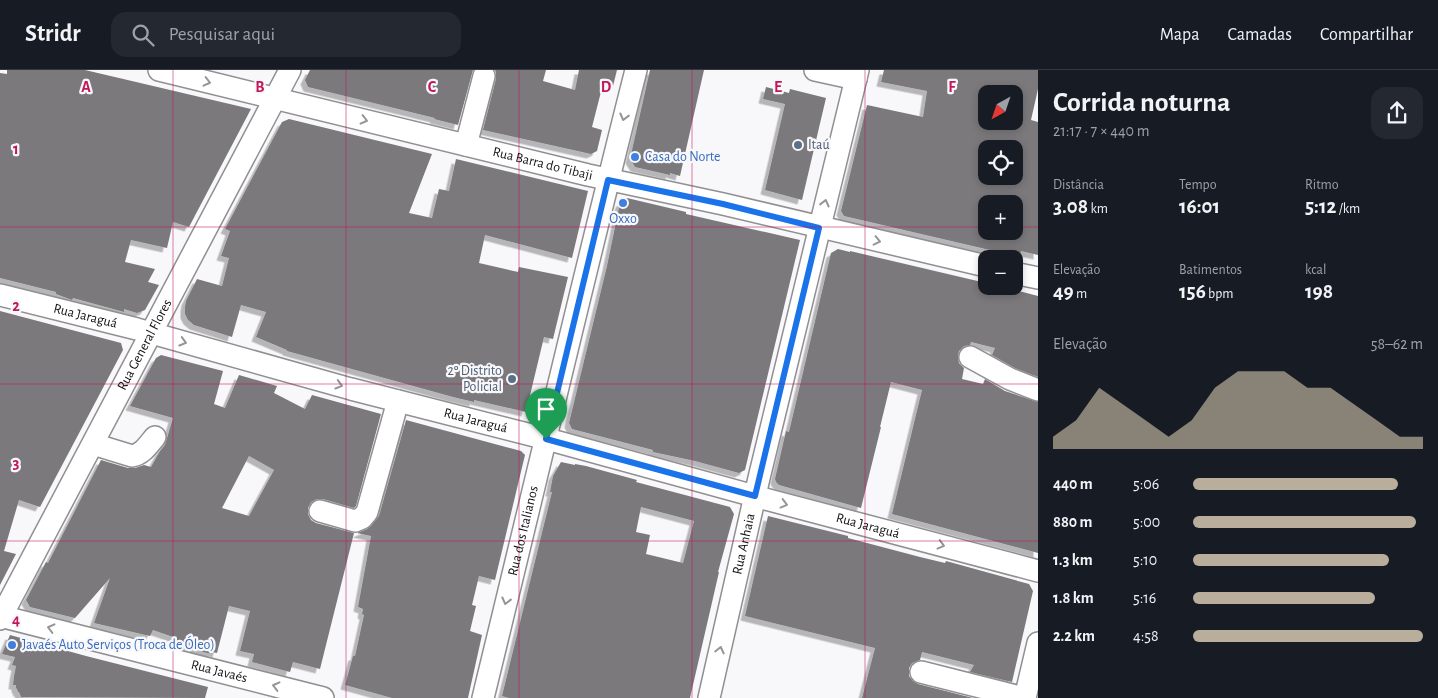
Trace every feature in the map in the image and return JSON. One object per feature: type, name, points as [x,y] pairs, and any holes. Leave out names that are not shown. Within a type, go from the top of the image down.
[{"type":"street","name":"Rua Barra do Tibaji","points":[[159,70],[608,180],[723,204],[978,264]]},
{"type":"street","name":"Rua General Flores","points":[[1,617],[290,70]]},
{"type":"street","name":"Rua dos Italianos","points":[[483,698],[636,70]]},
{"type":"street","points":[[815,70],[857,75]]},
{"type":"street","name":"Rua Anhaia","points":[[709,698],[755,496],[857,75]]},
{"type":"street","points":[[466,145],[484,76]]},
{"type":"street","points":[[1023,275],[1038,278]]},
{"type":"street","name":"Rua Jaraguá","points":[[0,295],[151,333],[398,401],[1038,571]]},
{"type":"street","points":[[970,357],[1010,379],[1038,390]]},
{"type":"street","points":[[320,511],[355,521],[362,518],[367,512],[398,401]]},
{"type":"street","points":[[93,444],[132,456],[142,452],[155,437]]},
{"type":"street","name":"Rua Javaés","points":[[1,617],[324,698]]},
{"type":"street","points":[[921,672],[1024,698],[1038,643]]},
{"type":"building","points":[[7,70],[85,70],[251,109],[189,227],[173,222],[167,248],[131,240],[125,262],[155,269],[148,282],[159,285],[145,310],[137,313],[124,309],[124,312],[73,298],[72,300],[56,294],[56,292],[0,278],[0,73],[7,74]]},
{"type":"building","points":[[310,70],[473,70],[458,125],[308,87],[305,80]]},
{"type":"building","points":[[495,70],[546,70],[543,81],[575,90],[579,70],[617,70],[613,86],[603,84],[592,127],[602,130],[597,151],[591,154],[483,130],[496,79]]},
{"type":"building","points":[[650,70],[704,70],[680,176],[635,167],[630,159]]},
{"type":"building","points":[[884,70],[1038,70],[1038,89],[1031,120],[1038,122],[1038,255],[1023,250],[990,250],[844,216],[841,211],[867,105],[923,117],[927,91],[881,82]]},
{"type":"building","points":[[766,87],[789,93],[790,89],[826,98],[802,200],[765,190],[785,104],[763,99]]},
{"type":"building","points":[[289,119],[432,154],[409,213],[432,218],[439,189],[449,191],[456,159],[588,191],[572,258],[485,235],[479,263],[518,272],[519,267],[568,277],[553,339],[544,337],[526,412],[453,397],[287,351],[256,337],[266,312],[241,305],[232,337],[194,325],[188,320],[185,314],[186,301],[197,279],[222,286],[229,258],[221,256],[230,231],[225,229],[282,122]]},
{"type":"building","points":[[627,198],[686,212],[686,214],[800,240],[745,470],[739,473],[653,452],[653,450],[572,429],[569,423],[607,266],[620,203]]},
{"type":"building","points":[[838,249],[850,251],[978,281],[978,295],[1023,295],[1023,292],[1038,296],[1038,377],[1015,368],[992,355],[995,348],[971,342],[970,345],[964,346],[959,351],[958,357],[959,363],[964,368],[962,379],[983,384],[985,379],[1005,391],[1038,402],[1038,553],[892,514],[922,390],[891,382],[861,508],[779,485],[776,482],[775,479],[786,431],[789,432],[831,253]]},
{"type":"building","points":[[0,311],[121,343],[123,350],[40,507],[19,500],[4,551],[16,554],[0,585]]},
{"type":"building","points":[[161,355],[223,371],[214,404],[225,408],[239,375],[277,386],[274,393],[305,409],[312,395],[381,414],[356,506],[354,508],[317,499],[311,502],[308,508],[311,520],[316,523],[354,533],[320,669],[293,662],[290,672],[252,662],[254,654],[240,651],[250,611],[229,606],[217,653],[212,652],[212,654],[194,650],[194,647],[174,642],[176,638],[153,630],[150,636],[94,623],[110,578],[75,618],[30,607],[26,600],[46,562],[48,563],[101,460],[128,468],[144,465],[151,467],[165,445],[173,418],[130,406],[156,358]],"holes":[[[249,456],[274,470],[249,516],[222,508]]]},
{"type":"building","points":[[406,420],[521,451],[525,455],[495,580],[479,576],[472,605],[476,606],[470,631],[482,635],[468,698],[392,698],[345,685],[353,656],[355,656],[364,615],[362,614],[363,609],[358,607],[371,536],[357,533],[371,526],[379,516]]},
{"type":"building","points":[[561,462],[575,464],[730,507],[734,514],[718,572],[690,698],[509,698],[502,696],[552,492],[550,492],[553,476]],"holes":[[[641,507],[694,521],[683,563],[646,554],[650,535],[636,532]]]},
{"type":"building","points":[[768,516],[1029,584],[1033,591],[1012,682],[970,672],[974,665],[922,652],[920,660],[912,663],[909,668],[909,676],[913,681],[918,684],[973,698],[862,698],[875,648],[745,616]]},
{"type":"building","points":[[10,635],[208,687],[205,698],[21,697],[16,685],[13,685],[16,666],[12,665],[15,657],[2,654]]},
{"type":"place","name":"Itaú","points":[[798,145]]},
{"type":"place","name":"Casa do Norte","points":[[635,157]]},
{"type":"place","name":"Oxxo","points":[[623,203]]},
{"type":"place","name":"2º Distrito Policial","points":[[512,379]]},
{"type":"place","name":"Javaés Auto Serviços (Troca de Óleo)","points":[[12,645]]},
{"type":"route","points":[[608,180],[723,204],[819,228],[755,496],[546,439],[608,180]]}]
